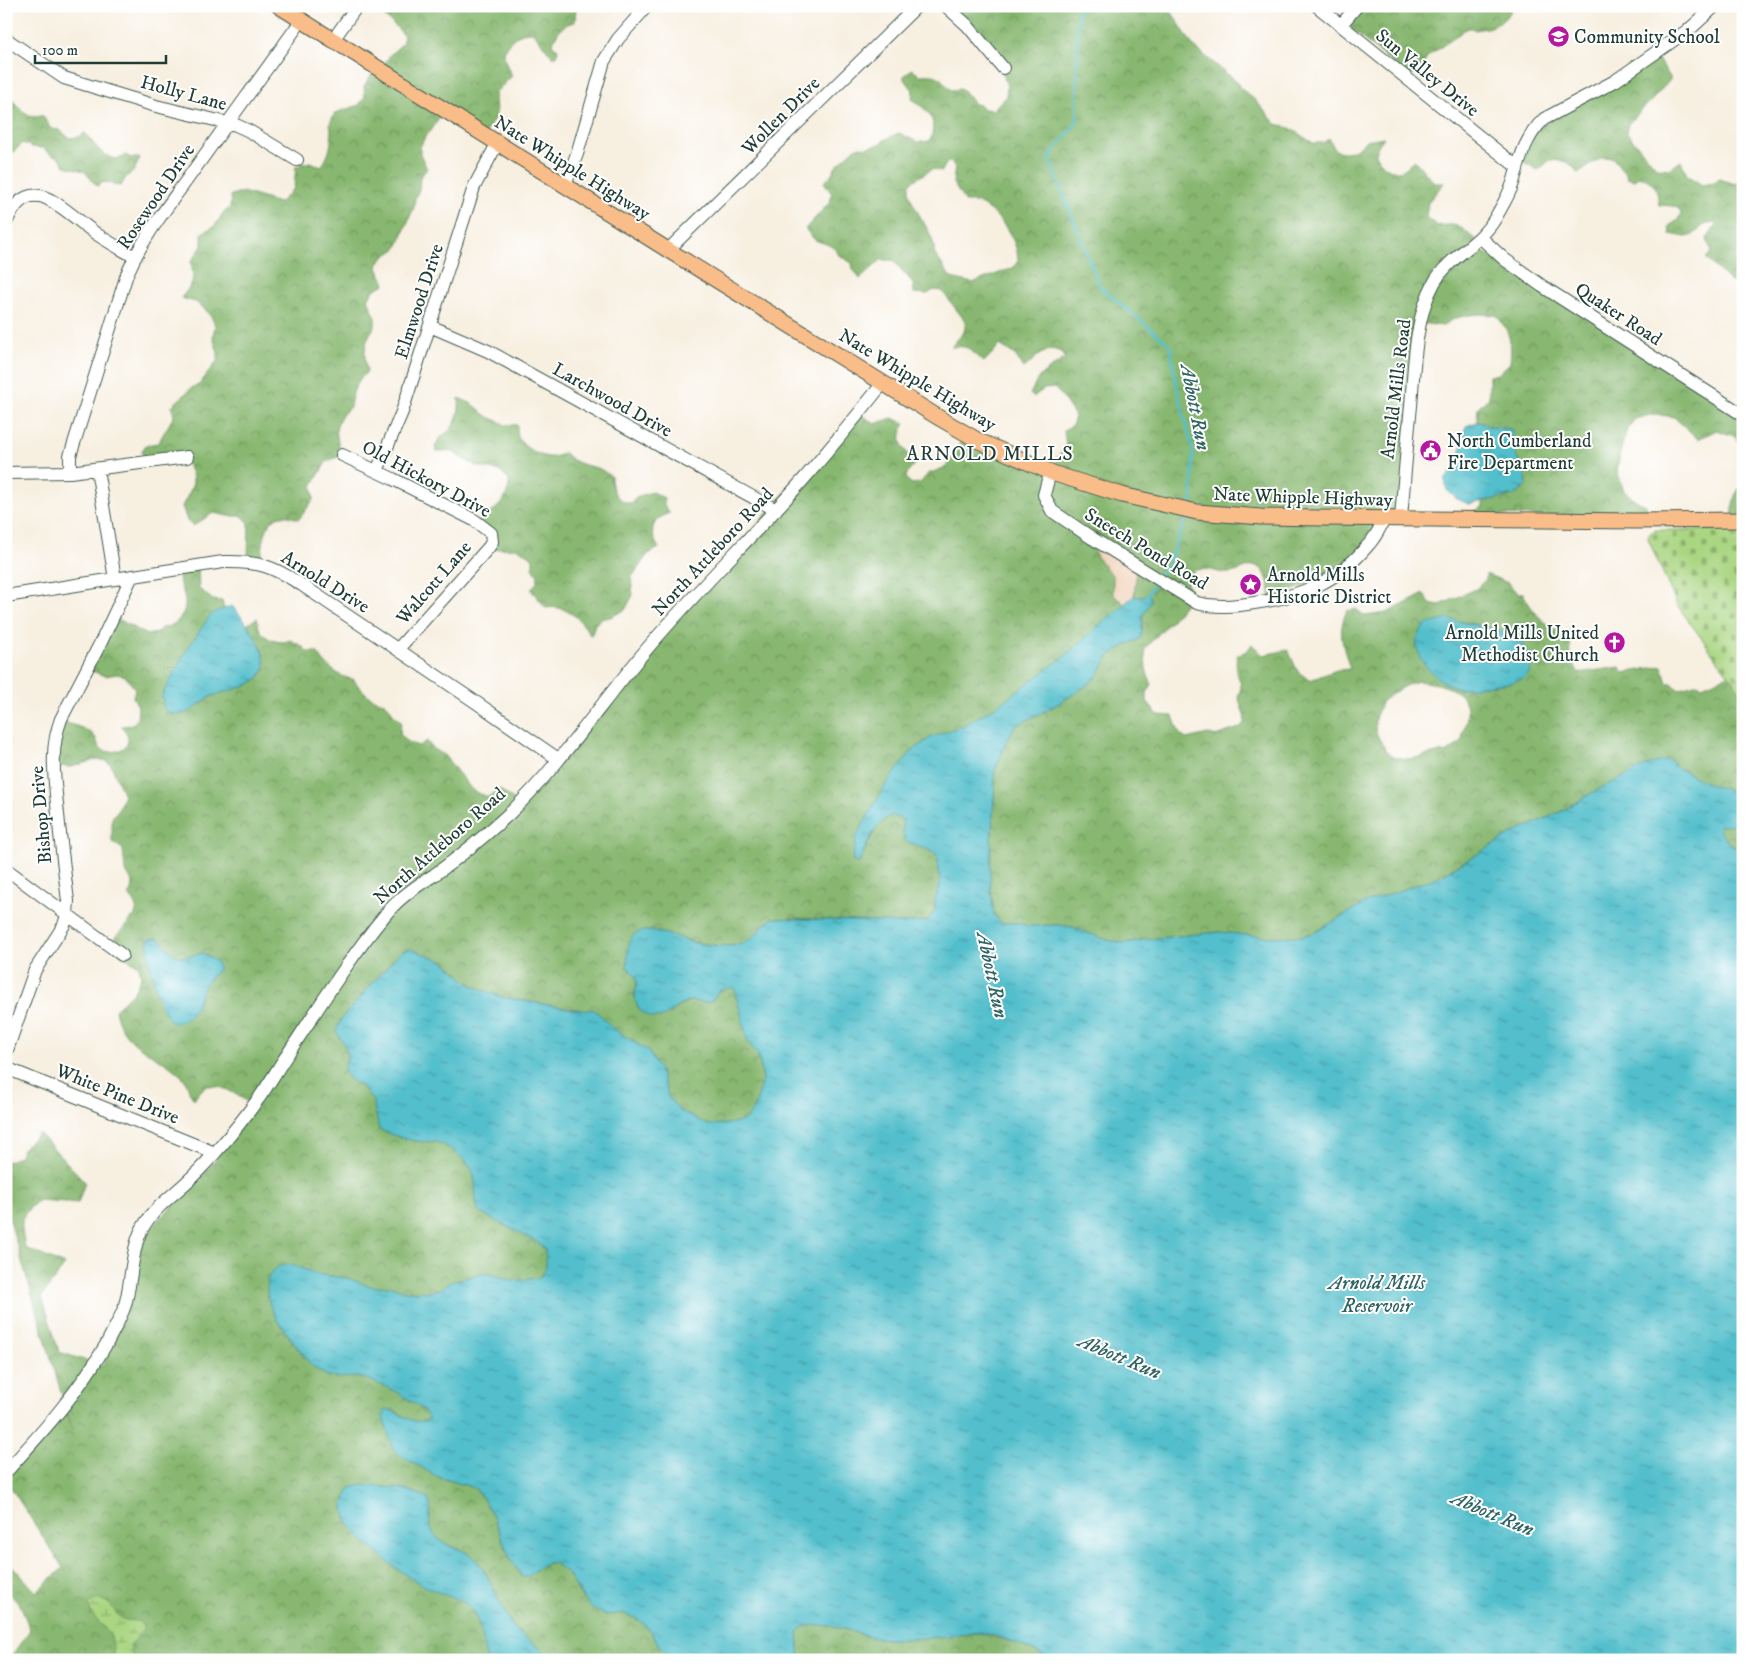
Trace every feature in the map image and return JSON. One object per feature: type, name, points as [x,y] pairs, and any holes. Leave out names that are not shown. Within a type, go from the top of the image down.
[{"type":"main road","name":"Nate Whipple Highway","points":[[279,6],[496,144],[883,383],[980,441],[1050,472],[1122,495],[1180,509],[1262,517],[1743,520]]},
{"type":"street","points":[[332,40],[357,6]]},
{"type":"street","points":[[565,185],[577,154],[604,62],[618,38],[646,6]]},
{"type":"street","name":"Wollen Drive","points":[[668,250],[918,6]]},
{"type":"street","points":[[946,6],[966,25],[1003,68]]},
{"type":"street","name":"Sun Valley Drive","points":[[1316,6],[1516,167]]},
{"type":"street","points":[[1341,25],[1357,6]]},
{"type":"street","name":"Arnold Mills Road","points":[[1401,519],[1416,356],[1425,305],[1434,283],[1441,273],[1494,221],[1506,198],[1529,136],[1544,119],[1614,81],[1691,28],[1715,6]]},
{"type":"street","name":"Rosewood Drive","points":[[70,472],[70,456],[127,274],[135,257],[157,219],[189,178],[301,20]]},
{"type":"street","name":"Holly Lane","points":[[6,39],[64,78],[156,106],[236,125],[250,131],[297,160]]},
{"type":"street","name":"Elmwood Drive","points":[[377,471],[402,412],[474,187],[496,144]]},
{"type":"street","points":[[6,222],[23,199],[40,196],[50,200],[98,236],[135,257]]},
{"type":"street","name":"Quaker Road","points":[[1480,236],[1504,259],[1542,286],[1743,415]]},
{"type":"street","name":"Larchwood Drive","points":[[430,326],[488,352],[776,510]]},
{"type":"street","name":"North Attleboro Road","points":[[6,1472],[69,1400],[97,1360],[122,1312],[140,1232],[156,1210],[190,1180],[215,1153],[257,1101],[347,964],[393,905],[408,891],[438,872],[482,838],[513,810],[558,759],[654,641],[698,591],[776,510],[852,424],[883,383]]},
{"type":"street","name":"Old Hickory Drive","points":[[342,455],[474,520],[487,529],[491,533],[492,538]]},
{"type":"street","points":[[6,473],[97,470],[187,457]]},
{"type":"street","points":[[97,470],[115,579]]},
{"type":"street","name":"Sneech Pond Road","points":[[1050,472],[1044,495],[1052,511],[1177,591],[1197,603],[1211,607],[1273,601],[1298,595],[1330,579],[1370,544],[1385,518]]},
{"type":"street","name":"Walcott Lane","points":[[398,649],[489,546],[492,538]]},
{"type":"street","name":"Arnold Drive","points":[[6,596],[224,562],[243,561],[264,565],[282,572],[558,759]]},
{"type":"street","name":"Bishop Drive","points":[[6,1053],[35,970],[57,938],[67,915],[68,901],[54,777],[54,741],[61,719],[102,640],[132,576]]},
{"type":"street","points":[[6,869],[122,955]]},
{"type":"street","name":"White Pine Drive","points":[[6,1068],[215,1153]]},
{"type":"shaded area","points":[[1080,529],[1135,565],[1134,596],[1124,605],[1113,594],[1113,576],[1099,560]]},
{"type":"green space","points":[[374,6],[398,6],[408,13],[415,13],[425,6],[576,6],[575,22],[566,25],[560,30],[552,45],[558,49],[557,56],[552,56],[533,32],[519,34],[508,44],[505,49],[504,58],[512,76],[495,93],[496,115],[484,136],[442,113],[431,131],[426,135],[420,147],[420,154],[427,169],[420,177],[419,190],[415,198],[414,207],[397,248],[385,256],[377,265],[385,284],[375,289],[368,299],[375,316],[375,327],[365,348],[367,372],[357,383],[350,407],[338,421],[337,425],[339,447],[348,453],[327,461],[312,486],[314,499],[299,519],[280,516],[269,524],[264,539],[261,561],[248,557],[249,523],[242,516],[213,513],[193,526],[187,521],[182,506],[192,486],[193,476],[183,456],[146,459],[141,452],[146,445],[158,443],[174,416],[172,406],[193,387],[199,385],[218,360],[213,337],[215,325],[210,314],[196,302],[181,298],[192,282],[191,262],[202,246],[202,233],[215,226],[223,213],[230,208],[231,195],[243,192],[279,203],[294,188],[296,166],[310,162],[321,167],[329,152],[331,141],[330,123],[335,113],[359,105],[365,97],[364,86],[376,68],[381,68],[391,54],[402,44],[404,36]]},
{"type":"green space","points":[[945,6],[1168,6],[1193,46],[1238,83],[1239,87],[1255,100],[1276,124],[1290,128],[1313,143],[1323,143],[1329,138],[1335,150],[1344,152],[1356,149],[1366,140],[1384,137],[1376,151],[1383,165],[1391,170],[1400,171],[1414,160],[1432,180],[1436,183],[1444,183],[1428,202],[1426,217],[1437,226],[1455,225],[1459,227],[1476,240],[1472,246],[1571,301],[1743,411],[1743,448],[1736,437],[1717,430],[1698,439],[1674,417],[1654,414],[1635,419],[1627,429],[1617,471],[1624,491],[1646,505],[1647,517],[1467,515],[1483,507],[1483,501],[1515,495],[1524,470],[1515,454],[1512,430],[1492,427],[1477,422],[1478,407],[1489,398],[1489,376],[1498,374],[1510,363],[1511,349],[1509,337],[1496,315],[1468,315],[1454,319],[1443,326],[1421,323],[1405,516],[1384,517],[1361,554],[1334,575],[1271,598],[1265,573],[1258,567],[1253,566],[1230,573],[1206,569],[1195,570],[1187,582],[1191,596],[1145,648],[1145,662],[1152,684],[1147,693],[1147,701],[1158,715],[1173,716],[1179,733],[1186,739],[1208,734],[1216,736],[1239,728],[1245,722],[1238,696],[1241,686],[1236,664],[1237,655],[1247,651],[1252,644],[1263,655],[1288,650],[1298,672],[1310,680],[1337,670],[1350,669],[1342,640],[1342,626],[1347,611],[1356,609],[1365,616],[1387,613],[1424,594],[1430,604],[1438,606],[1476,589],[1486,579],[1486,574],[1508,583],[1517,593],[1523,593],[1531,607],[1551,627],[1566,631],[1573,629],[1570,640],[1571,651],[1578,673],[1620,667],[1623,673],[1662,666],[1667,683],[1672,683],[1678,689],[1698,683],[1702,686],[1729,675],[1743,679],[1743,795],[1709,784],[1672,765],[1595,791],[1562,811],[1514,833],[1438,877],[1365,903],[1314,933],[1302,936],[1266,937],[1219,932],[1124,943],[1107,940],[1072,927],[1001,923],[994,915],[990,884],[991,845],[994,773],[1006,743],[1015,726],[1079,691],[1096,678],[1108,657],[1120,648],[1141,638],[1143,615],[1151,601],[1134,596],[1135,565],[1081,530],[1099,560],[1113,576],[1113,594],[1124,606],[1105,620],[1065,656],[997,706],[966,724],[930,738],[912,751],[858,864],[872,836],[885,819],[892,815],[902,820],[905,841],[934,852],[938,858],[940,886],[935,899],[935,911],[927,921],[904,923],[791,918],[764,923],[752,939],[743,944],[731,946],[703,944],[651,930],[634,972],[638,981],[634,996],[670,1014],[689,1001],[704,1003],[712,1001],[718,991],[734,986],[748,1042],[757,1053],[763,1080],[756,1103],[748,1118],[738,1123],[708,1125],[679,1110],[669,1098],[660,1071],[648,1051],[614,1029],[595,1010],[573,1009],[501,997],[471,985],[445,962],[411,949],[336,1031],[348,1055],[344,1070],[348,1078],[361,1086],[373,1101],[379,1129],[406,1139],[441,1143],[456,1153],[472,1170],[479,1212],[537,1242],[545,1249],[546,1267],[543,1274],[538,1278],[514,1281],[485,1273],[451,1282],[429,1292],[405,1291],[391,1286],[373,1287],[347,1278],[321,1275],[288,1264],[277,1320],[299,1351],[319,1371],[330,1376],[365,1378],[386,1386],[418,1405],[425,1412],[429,1419],[414,1421],[392,1409],[438,1477],[475,1488],[493,1516],[509,1556],[527,1577],[542,1566],[554,1563],[569,1576],[585,1601],[606,1615],[623,1613],[639,1620],[650,1630],[659,1646],[677,1660],[553,1660],[515,1629],[483,1568],[477,1561],[467,1553],[443,1542],[433,1533],[427,1497],[403,1489],[363,1485],[345,1497],[344,1510],[348,1524],[469,1606],[481,1631],[486,1660],[6,1660],[12,1655],[30,1630],[21,1606],[6,1590],[6,1559],[36,1592],[63,1568],[6,1480],[6,1475],[65,1408],[72,1429],[6,1208],[6,1162],[19,1157],[24,1147],[39,1133],[85,1182],[78,1203],[39,1200],[24,1216],[22,1232],[25,1248],[65,1265],[42,1296],[59,1352],[103,1366],[125,1315],[142,1244],[147,1235],[159,1219],[204,1174],[255,1107],[232,1092],[212,1086],[205,1086],[194,1099],[184,1079],[134,1043],[119,1024],[115,1010],[135,990],[141,977],[139,966],[121,955],[109,944],[135,915],[136,908],[135,903],[128,894],[132,891],[133,883],[125,870],[123,849],[112,842],[112,818],[118,810],[124,795],[111,765],[105,760],[95,760],[71,767],[55,766],[59,721],[88,731],[95,737],[101,749],[110,752],[118,751],[125,747],[128,738],[122,726],[131,725],[137,720],[138,706],[133,697],[135,689],[125,676],[117,674],[105,676],[84,668],[113,616],[147,635],[172,625],[181,617],[185,607],[184,595],[180,585],[179,568],[198,566],[199,589],[213,600],[222,601],[224,609],[162,695],[164,709],[171,713],[183,713],[211,697],[249,684],[259,645],[248,624],[257,618],[259,629],[270,639],[278,642],[290,640],[302,646],[307,652],[317,652],[332,670],[342,676],[353,679],[368,695],[386,704],[401,721],[400,734],[409,743],[419,746],[427,741],[433,749],[443,754],[473,791],[488,797],[499,789],[516,802],[856,411],[875,424],[892,418],[905,423],[901,441],[914,464],[906,476],[907,480],[912,484],[920,483],[928,474],[946,467],[968,434],[1053,470],[1058,457],[1066,445],[1064,431],[1073,424],[1075,416],[1054,388],[1044,389],[1033,397],[1030,394],[1039,377],[1065,358],[1062,352],[1052,349],[1040,354],[1024,368],[1015,355],[1000,345],[984,362],[967,348],[951,347],[964,332],[966,322],[942,291],[934,290],[927,294],[914,293],[913,283],[893,260],[881,260],[860,279],[853,269],[852,263],[839,255],[832,246],[815,240],[805,229],[830,202],[832,194],[824,182],[829,178],[837,165],[857,147],[871,147],[899,133],[918,142],[930,141],[933,127],[930,116],[912,99],[913,90],[903,77],[911,69],[920,75],[938,77],[951,90],[962,89],[974,104],[981,105],[984,109],[993,110],[1006,96],[1007,87],[1001,66]],"holes":[[[947,162],[951,162],[955,167],[953,183],[965,202],[977,202],[987,208],[1006,228],[1015,244],[1017,253],[1018,261],[1013,268],[973,283],[951,278],[934,253],[932,238],[910,197],[909,190],[911,182],[932,169],[942,171]],[[1460,621],[1500,630],[1510,683],[1459,689],[1440,680]],[[1418,681],[1437,684],[1454,690],[1461,695],[1467,711],[1462,741],[1448,752],[1410,759],[1392,757],[1378,737],[1375,720],[1381,702]],[[158,938],[177,956],[203,953],[218,970],[205,984],[196,1007]]]},
{"type":"green space","points":[[1353,6],[1508,6],[1511,11],[1503,20],[1491,27],[1475,30],[1467,28],[1427,57],[1425,62],[1410,78],[1343,22]]},
{"type":"green space","points":[[1653,52],[1670,77],[1670,80],[1628,124],[1626,132],[1657,168],[1670,169],[1681,161],[1687,175],[1702,185],[1719,179],[1736,184],[1743,179],[1743,288],[1729,281],[1706,258],[1712,252],[1707,239],[1716,225],[1714,223],[1704,225],[1693,235],[1686,237],[1670,234],[1669,226],[1678,220],[1681,213],[1678,208],[1659,205],[1657,190],[1653,184],[1640,176],[1634,180],[1627,178],[1626,174],[1612,157],[1601,158],[1578,173],[1569,163],[1563,161],[1550,160],[1538,170],[1518,159],[1528,135]]},
{"type":"green space","points":[[6,94],[23,111],[31,116],[43,116],[51,129],[60,130],[69,138],[79,137],[85,133],[108,157],[114,159],[126,155],[131,158],[140,158],[134,171],[126,177],[121,186],[104,182],[97,186],[84,171],[65,166],[60,158],[43,148],[32,147],[23,143],[11,154],[6,149]]},
{"type":"green space","points":[[459,398],[505,425],[517,425],[520,441],[533,452],[549,457],[565,453],[577,462],[600,469],[611,476],[614,491],[622,501],[632,503],[636,497],[652,492],[664,498],[664,505],[670,513],[655,522],[653,527],[653,537],[659,548],[648,554],[631,578],[633,595],[625,610],[601,619],[595,624],[592,634],[590,635],[582,623],[572,614],[560,608],[546,608],[531,590],[537,582],[538,576],[533,568],[533,559],[529,555],[518,548],[486,549],[488,539],[478,521],[504,500],[509,487],[509,480],[499,471],[476,466],[453,452],[436,451],[435,447],[438,440],[451,429],[457,418]]},
{"type":"green space","points":[[1743,485],[1743,518],[1733,517],[1735,496]]},
{"type":"green space","points":[[1655,530],[1743,530],[1743,692],[1741,692],[1677,605],[1648,539],[1649,534]]},
{"type":"green space","points":[[1743,824],[1743,854],[1727,841],[1719,830],[1719,825]]},
{"type":"green space","points":[[98,1599],[111,1605],[123,1619],[143,1624],[143,1629],[130,1646],[133,1660],[113,1660],[113,1645],[110,1635],[95,1618],[89,1606],[92,1601]]},
{"type":"green space","points":[[811,1625],[828,1625],[864,1636],[886,1639],[910,1639],[980,1633],[1015,1643],[1053,1660],[800,1660],[798,1633],[800,1629]]},
{"type":"water","points":[[1477,422],[1492,427],[1512,430],[1515,454],[1524,470],[1527,484],[1515,495],[1469,504],[1457,499],[1447,490],[1445,480],[1460,460],[1462,438],[1466,426]]},
{"type":"water","name":"Arnold Mills Reservoir","points":[[1149,594],[1151,601],[1143,615],[1141,638],[1120,648],[1108,657],[1096,678],[1079,691],[1015,726],[1006,743],[994,773],[991,845],[990,884],[994,915],[1001,923],[1072,927],[1107,940],[1124,943],[1219,932],[1266,937],[1302,936],[1314,933],[1365,903],[1438,877],[1514,833],[1562,811],[1595,791],[1650,764],[1669,760],[1674,763],[1672,765],[1709,784],[1743,795],[1743,824],[1720,825],[1719,830],[1727,841],[1743,854],[1743,1660],[1053,1660],[1008,1640],[981,1633],[887,1639],[866,1636],[839,1628],[814,1625],[801,1629],[798,1633],[800,1660],[677,1660],[659,1646],[650,1630],[639,1620],[623,1613],[606,1615],[592,1609],[568,1574],[557,1565],[551,1562],[542,1565],[527,1577],[522,1577],[509,1556],[493,1516],[475,1488],[438,1477],[401,1456],[393,1449],[383,1417],[384,1409],[412,1420],[423,1421],[429,1419],[423,1409],[397,1392],[372,1381],[358,1377],[338,1378],[326,1375],[312,1366],[277,1320],[269,1303],[267,1292],[268,1278],[273,1270],[288,1264],[321,1275],[347,1278],[373,1287],[391,1286],[405,1291],[429,1292],[451,1282],[485,1273],[514,1281],[538,1278],[543,1274],[546,1267],[545,1249],[537,1242],[479,1212],[476,1202],[474,1175],[461,1157],[441,1143],[406,1139],[379,1129],[373,1101],[361,1086],[348,1078],[344,1070],[348,1055],[336,1031],[341,1019],[401,951],[411,949],[445,962],[471,985],[501,997],[573,1009],[595,1010],[614,1029],[648,1051],[660,1071],[669,1098],[679,1110],[708,1125],[738,1123],[748,1118],[756,1103],[763,1080],[757,1053],[748,1042],[734,987],[718,991],[712,1001],[705,1003],[690,1001],[684,1003],[666,1016],[655,1018],[645,1015],[636,1003],[636,977],[627,968],[628,948],[632,937],[644,931],[653,931],[695,943],[730,946],[739,945],[751,939],[767,922],[774,918],[904,923],[927,921],[935,911],[935,899],[940,886],[938,858],[934,852],[905,841],[902,820],[892,815],[885,819],[871,836],[858,864],[852,860],[857,835],[886,784],[912,751],[930,738],[966,724],[997,706],[1065,656],[1134,596],[1140,597]]},
{"type":"water","points":[[232,606],[254,635],[263,653],[265,662],[260,676],[247,685],[208,698],[188,712],[176,714],[164,709],[162,695],[188,648],[209,617],[215,612]]},
{"type":"water","points":[[1448,619],[1509,633],[1521,640],[1532,659],[1529,673],[1525,678],[1510,683],[1458,689],[1440,680],[1427,668],[1420,658],[1416,641],[1424,625]]},
{"type":"water","points":[[158,938],[177,956],[203,953],[218,963],[218,970],[206,983],[192,1013],[182,1021],[174,1024],[163,1009],[151,971],[148,939]]},
{"type":"water","points":[[363,1485],[403,1489],[427,1497],[433,1533],[443,1542],[467,1553],[477,1561],[483,1568],[515,1629],[553,1660],[486,1660],[478,1621],[470,1608],[464,1602],[415,1581],[390,1564],[365,1542],[347,1520],[344,1504],[350,1488]]},
{"type":"waterway","name":"Abbott Run","points":[[1078,6],[1077,122],[1049,158],[1100,287],[1170,345],[1178,393],[1193,451],[1192,497],[1190,506]]},
{"type":"waterway","name":"Abbott Run","points":[[1161,575],[1169,562],[1187,516]]},
{"type":"waterway","name":"Abbott Run","points":[[1147,596],[1156,581]]},
{"type":"place","name":"Community School","points":[[1558,36]]},
{"type":"place","name":"North Cumberland Fire Department","points":[[1431,451]]},
{"type":"place","name":"Arnold Mills Historic District","points":[[1251,585]]},
{"type":"place","name":"Arnold Mills United Methodist Church","points":[[1615,643]]},
{"type":"district","name":"ARNOLD MILLS","points":[[990,453]]}]
